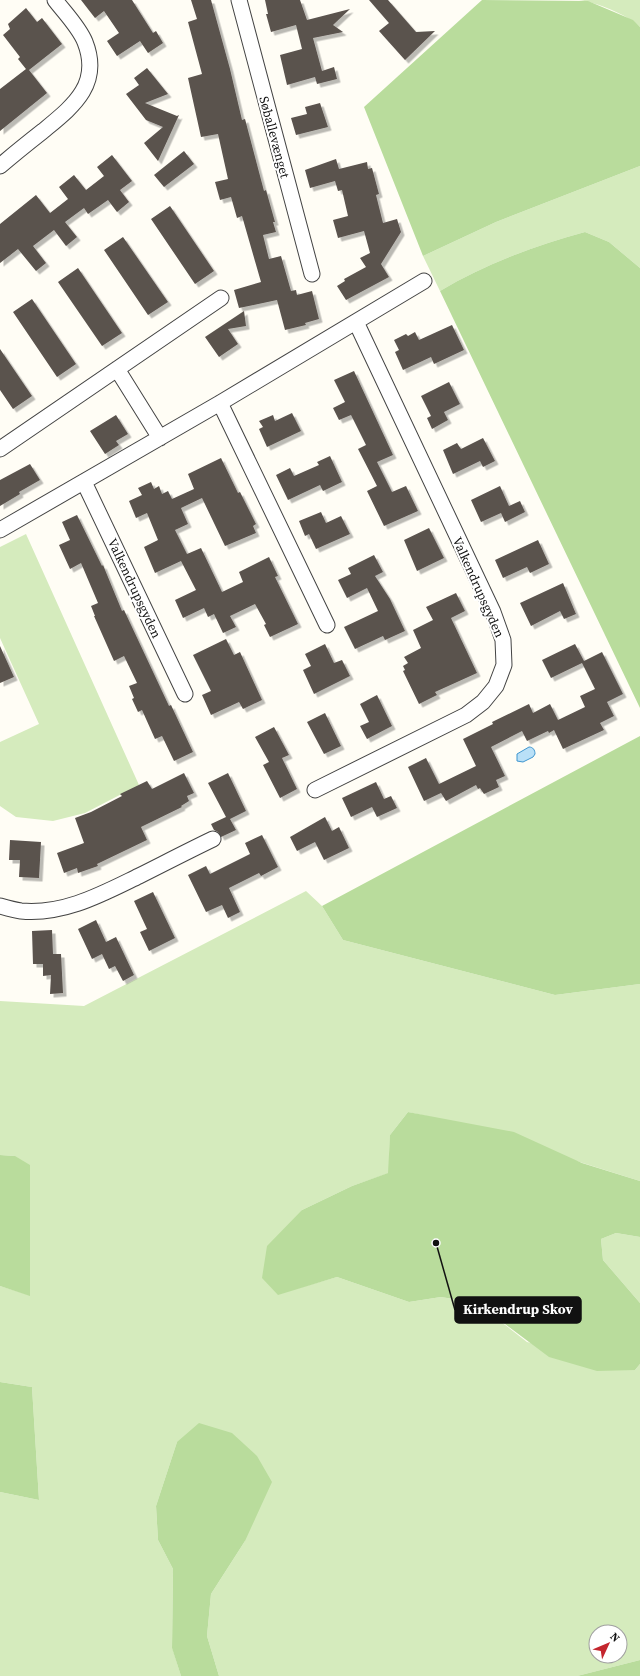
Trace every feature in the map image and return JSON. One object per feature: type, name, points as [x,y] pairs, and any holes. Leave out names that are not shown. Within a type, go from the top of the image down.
[{"type":"street","points":[[0,166],[65,113],[83,93],[88,82],[90,54],[85,40],[55,0]]},
{"type":"street","name":"Søballevænget","points":[[239,0],[312,274]]},
{"type":"street","points":[[0,530],[220,403],[424,281]]},
{"type":"street","points":[[0,449],[221,298]]},
{"type":"street","name":"Valkendrupsgyden","points":[[314,790],[466,715],[483,702],[496,686],[504,665],[504,640],[493,612],[356,322]]},
{"type":"street","points":[[117,369],[160,438]]},
{"type":"street","points":[[220,403],[327,625]]},
{"type":"street","name":"Valkendrupsgyden","points":[[84,482],[185,694]]},
{"type":"street","points":[[0,906],[21,911],[35,911],[75,905],[97,896],[213,839]]},
{"type":"green space","points":[[482,0],[588,1],[633,20],[640,27],[640,166],[496,222],[423,256],[364,107]]},
{"type":"green space","points":[[579,0],[640,0],[640,27],[635,22],[611,10],[594,3]]},
{"type":"green space","points":[[640,166],[640,268],[609,242],[585,232],[547,243],[492,264],[440,291],[423,256],[496,222]]},
{"type":"green space","points":[[585,232],[609,242],[640,268],[640,708],[440,291],[492,264],[547,243]]},
{"type":"green space","points":[[26,534],[139,785],[85,813],[53,821],[16,817],[0,806],[0,742],[39,724],[0,638],[0,547]]},
{"type":"green space","points":[[640,736],[640,984],[555,995],[343,940],[322,906]]},
{"type":"green space","points":[[306,891],[322,906],[343,940],[555,995],[640,984],[640,1181],[449,1121],[408,1112],[390,1135],[389,1173],[352,1186],[302,1210],[278,1294],[337,1277],[409,1302],[441,1297],[477,1303],[527,1342],[635,1370],[640,1364],[640,1660],[628,1663],[628,1624],[588,1624],[588,1664],[624,1664],[577,1676],[219,1676],[207,1636],[211,1594],[245,1541],[177,1442],[156,1506],[158,1540],[173,1569],[172,1647],[181,1676],[0,1676],[0,1492],[39,1500],[32,1387],[0,1382],[0,1286],[29,1295],[15,1156],[0,1155],[0,1001],[84,1006]]},
{"type":"green space","points":[[408,1112],[514,1132],[582,1163],[640,1181],[640,1237],[616,1233],[601,1239],[603,1260],[640,1303],[640,1364],[635,1370],[597,1371],[549,1357],[477,1303],[441,1297],[409,1302],[337,1277],[278,1295],[262,1278],[267,1246],[302,1210],[352,1186],[388,1173],[390,1135]]},
{"type":"green space","points":[[0,1155],[15,1156],[30,1165],[30,1296],[0,1286]]},
{"type":"green space","points":[[616,1233],[640,1237],[640,1303],[603,1260],[601,1239]]},
{"type":"green space","points":[[0,1382],[32,1387],[39,1500],[0,1492]]},
{"type":"green space","points":[[199,1423],[232,1433],[257,1456],[272,1482],[245,1541],[211,1594],[207,1636],[219,1676],[181,1676],[172,1648],[173,1569],[158,1540],[156,1506],[177,1442]]},
{"type":"green space","points":[[640,1660],[640,1676],[577,1676],[628,1664]]},
{"type":"water","points":[[529,747],[534,750],[535,754],[533,757],[523,762],[517,761],[517,754]]},
{"type":"building","points":[[81,0],[132,0],[153,33],[156,31],[163,43],[148,53],[140,41],[117,56],[107,41],[119,33],[104,11],[95,18]]},
{"type":"building","points":[[191,0],[211,0],[242,120],[245,119],[264,191],[266,190],[275,222],[273,222],[276,232],[263,235],[269,259],[281,256],[291,291],[296,290],[297,295],[312,291],[319,319],[305,323],[306,325],[285,330],[277,300],[239,308],[234,290],[261,282],[242,216],[237,218],[231,197],[220,200],[215,182],[228,179],[218,134],[201,137],[188,78],[202,74],[188,22],[197,19]]},
{"type":"building","points":[[265,0],[300,0],[307,20],[350,9],[333,25],[343,32],[313,38],[322,71],[334,67],[337,79],[317,84],[315,77],[287,85],[280,55],[302,49],[296,25],[271,32],[266,14],[268,14]]},
{"type":"building","points":[[369,0],[388,0],[416,32],[435,31],[405,60],[379,31],[389,23]]},
{"type":"building","points":[[26,8],[37,22],[42,18],[62,44],[29,70],[47,93],[0,131],[0,89],[26,69],[18,59],[20,57],[3,35],[10,29],[8,24]]},
{"type":"building","points":[[147,68],[168,94],[145,103],[177,116],[179,115],[158,161],[144,143],[163,127],[146,120],[126,94],[139,85],[134,78]]},
{"type":"building","points":[[320,103],[328,127],[296,135],[291,118],[307,114],[305,107]]},
{"type":"building","points":[[184,151],[194,164],[164,187],[154,175]]},
{"type":"building","points":[[112,155],[132,181],[120,190],[129,202],[117,212],[108,200],[88,214],[84,208],[65,222],[77,237],[66,246],[54,230],[33,246],[46,263],[36,271],[18,249],[0,263],[0,224],[36,195],[50,213],[68,199],[59,187],[74,175],[86,190],[104,176],[97,167]]},
{"type":"building","points":[[336,159],[339,169],[367,162],[368,169],[372,168],[379,194],[376,195],[383,223],[397,219],[401,232],[381,264],[389,277],[346,300],[337,286],[345,281],[344,279],[366,267],[360,258],[370,253],[364,231],[338,238],[333,220],[348,216],[342,190],[338,191],[335,181],[310,188],[305,170]]},
{"type":"building","points":[[170,206],[214,271],[195,284],[151,219]]},
{"type":"building","points":[[123,237],[168,302],[148,315],[104,250]]},
{"type":"building","points":[[78,268],[122,333],[102,346],[58,282]]},
{"type":"building","points":[[32,299],[76,364],[57,377],[13,312]]},
{"type":"building","points":[[244,311],[246,326],[228,329],[238,344],[219,357],[205,337]]},
{"type":"building","points":[[452,325],[464,350],[434,364],[431,357],[403,370],[395,352],[399,350],[394,340],[406,334],[408,336],[415,332],[419,340]]},
{"type":"building","points":[[0,349],[32,396],[13,409],[0,390]]},
{"type":"building","points":[[354,371],[393,455],[377,462],[392,492],[406,486],[418,511],[384,526],[367,491],[377,486],[358,449],[366,445],[351,415],[339,420],[333,408],[345,402],[334,380]]},
{"type":"building","points":[[449,382],[460,404],[444,412],[448,420],[432,429],[427,418],[431,416],[421,396]]},
{"type":"building","points":[[292,413],[301,431],[267,447],[259,429],[263,427],[259,421],[273,415],[275,421]]},
{"type":"building","points":[[116,415],[128,434],[116,441],[119,445],[105,454],[90,431]]},
{"type":"building","points":[[483,438],[495,461],[483,467],[480,461],[453,474],[443,450],[457,443],[461,449]]},
{"type":"building","points":[[330,456],[342,482],[323,491],[320,485],[288,500],[276,475],[290,468],[294,476],[319,465],[317,462]]},
{"type":"building","points":[[221,458],[238,493],[240,492],[256,524],[253,526],[256,533],[225,546],[202,498],[181,508],[188,524],[175,530],[187,554],[201,548],[222,592],[243,582],[239,572],[269,557],[278,576],[275,577],[298,624],[270,637],[264,625],[266,624],[255,604],[230,616],[236,627],[223,633],[214,614],[208,617],[204,608],[183,618],[175,600],[196,590],[181,561],[155,573],[144,547],[158,540],[147,513],[136,518],[129,501],[142,495],[138,488],[151,482],[154,489],[159,486],[162,494],[168,491],[172,499],[194,489],[188,474]]},
{"type":"building","points":[[30,464],[40,480],[19,492],[20,494],[0,506],[0,480]]},
{"type":"building","points":[[500,486],[509,506],[520,501],[525,512],[505,522],[501,513],[481,522],[471,500]]},
{"type":"building","points":[[321,512],[326,523],[341,516],[350,534],[316,549],[309,534],[305,536],[299,521]]},
{"type":"building","points":[[77,515],[102,566],[103,565],[122,611],[124,610],[169,706],[171,705],[193,752],[174,761],[162,736],[155,739],[142,710],[138,712],[132,699],[134,698],[129,686],[137,683],[124,656],[114,661],[94,616],[91,606],[98,603],[81,563],[70,569],[59,545],[70,540],[62,522]]},
{"type":"building","points":[[429,528],[444,558],[417,571],[404,540]]},
{"type":"building","points":[[538,540],[549,564],[530,573],[527,567],[503,578],[495,560]]},
{"type":"building","points":[[374,555],[383,572],[375,576],[390,599],[405,631],[385,640],[383,636],[355,649],[344,627],[378,611],[367,588],[347,598],[338,580],[351,574],[348,568]]},
{"type":"building","points":[[563,583],[576,614],[564,619],[560,611],[531,626],[520,603]]},
{"type":"building","points":[[456,593],[465,611],[451,618],[477,673],[435,692],[437,695],[419,704],[403,671],[405,670],[403,666],[408,663],[404,657],[421,648],[413,630],[433,620],[426,607]]},
{"type":"building","points":[[226,639],[234,655],[240,652],[262,700],[243,709],[239,702],[211,715],[202,695],[211,691],[193,655]]},
{"type":"building","points":[[325,644],[334,663],[342,660],[350,676],[314,694],[303,670],[311,666],[305,654]]},
{"type":"building","points":[[575,644],[584,661],[602,652],[623,694],[607,702],[614,716],[600,723],[604,730],[563,749],[554,730],[549,733],[548,731],[527,741],[522,731],[491,747],[505,776],[496,780],[499,787],[484,794],[476,785],[446,801],[441,793],[424,801],[408,767],[426,758],[439,784],[476,766],[463,739],[493,724],[492,722],[529,704],[533,713],[550,704],[558,720],[585,707],[580,696],[595,689],[582,663],[551,678],[542,660]]},
{"type":"building","points":[[0,646],[14,677],[0,683]]},
{"type":"building","points":[[377,695],[392,726],[367,739],[360,726],[369,722],[360,704]]},
{"type":"building","points":[[325,713],[341,746],[324,754],[307,722]]},
{"type":"building","points":[[274,727],[289,755],[282,758],[297,789],[280,798],[263,765],[269,762],[255,737]]},
{"type":"building","points":[[184,773],[194,793],[187,796],[189,801],[181,806],[182,807],[141,827],[147,840],[97,864],[98,866],[78,873],[77,868],[64,873],[57,853],[84,843],[75,818],[91,812],[122,796],[120,794],[147,781],[152,789]]},
{"type":"building","points":[[228,773],[246,811],[230,819],[236,830],[221,837],[218,832],[214,830],[211,824],[226,817],[208,783]]},
{"type":"building","points":[[376,782],[384,799],[391,796],[397,808],[377,817],[372,807],[351,817],[342,798]]},
{"type":"building","points":[[325,817],[332,831],[339,827],[349,848],[324,860],[315,842],[297,851],[290,837]]},
{"type":"building","points":[[262,835],[278,867],[261,876],[259,873],[229,888],[240,912],[228,918],[222,905],[206,912],[188,875],[206,866],[210,874],[250,854],[245,843]]},
{"type":"building","points":[[10,840],[41,842],[39,878],[19,877],[20,860],[9,860]]},
{"type":"building","points":[[153,892],[175,938],[149,951],[140,932],[147,929],[134,901]]},
{"type":"building","points":[[96,920],[106,942],[116,937],[134,975],[123,981],[115,966],[109,969],[102,954],[92,959],[78,929]]},
{"type":"building","points":[[52,930],[53,954],[61,954],[63,993],[50,994],[51,975],[43,976],[43,964],[33,964],[32,931]]},
{"type":"place","name":"Kirkendrup Skov","points":[[436,1243]]}]
